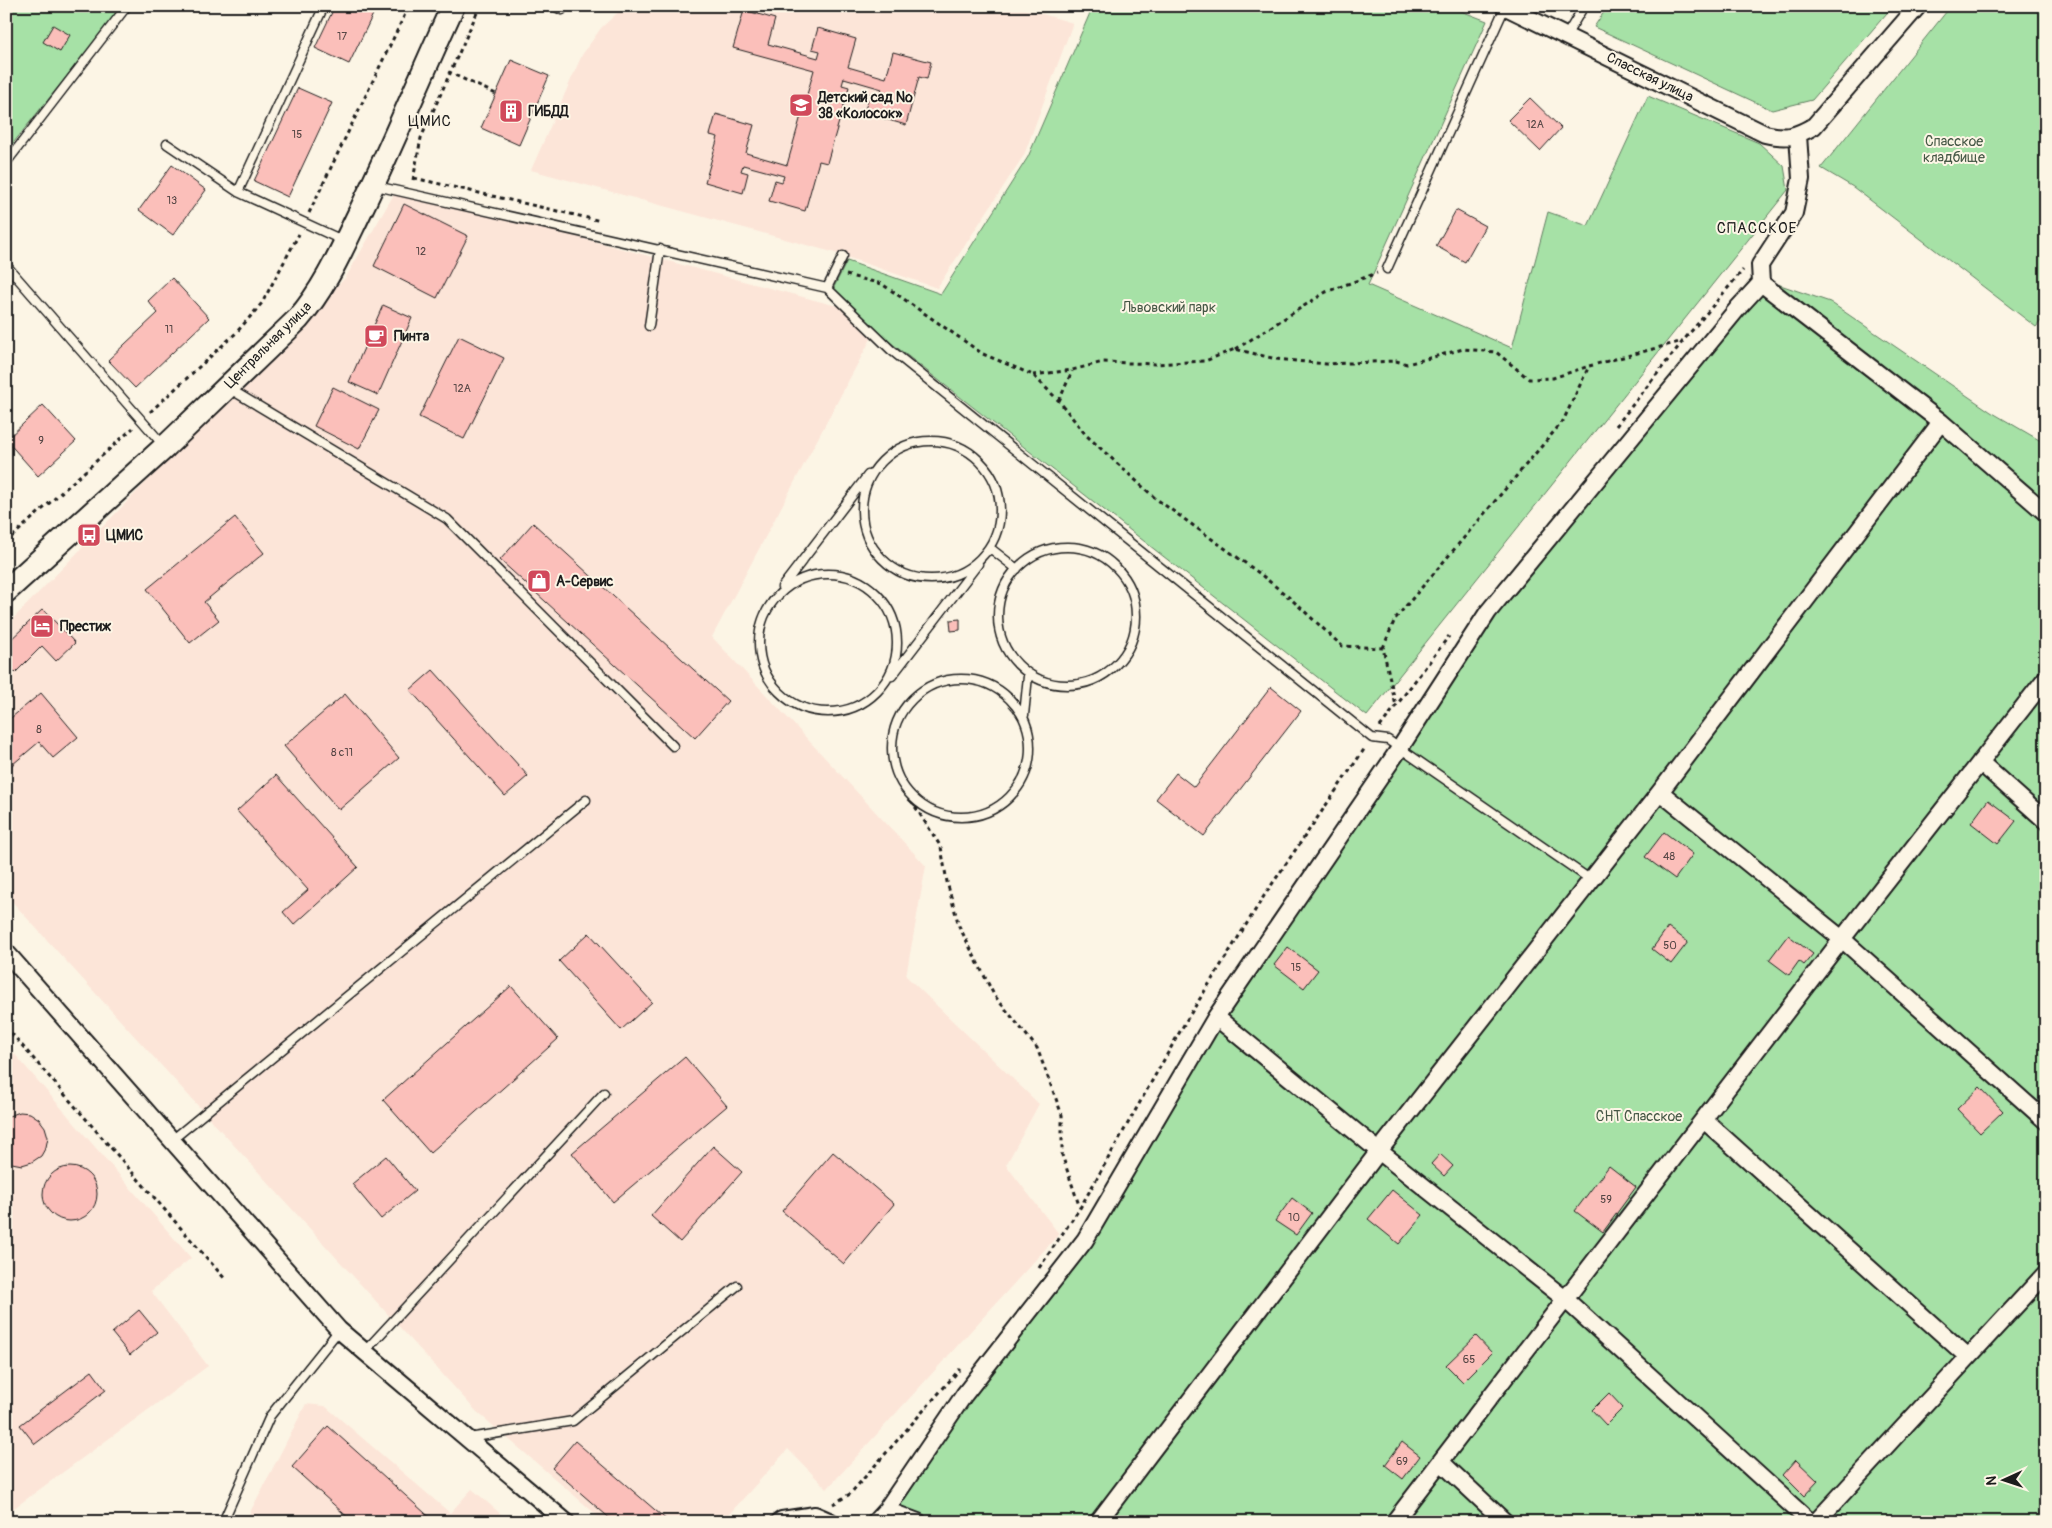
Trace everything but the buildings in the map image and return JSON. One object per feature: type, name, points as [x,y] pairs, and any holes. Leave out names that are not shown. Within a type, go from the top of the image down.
[{"type":"street","name":"Центральная улица","points":[[6,591],[165,447],[298,319],[309,306],[322,287],[373,185],[453,6]]},
{"type":"street","points":[[918,1522],[880,1516],[964,1395],[1084,1240],[1216,1017],[1400,748],[1488,612],[1738,308],[1761,283],[1760,266],[1794,213],[1801,179],[1798,135],[1814,126],[1918,6]]},
{"type":"street","name":"Спасская улица","points":[[1504,7],[1765,134],[1782,138],[1798,135]]},
{"type":"street","points":[[1761,283],[1941,422],[2046,513]]},
{"type":"street","points":[[1098,1522],[1379,1151],[1660,792],[1941,422]]},
{"type":"street","points":[[1394,1522],[1842,939],[2046,678]]},
{"type":"street","points":[[1980,762],[2046,821]]},
{"type":"street","points":[[1660,792],[1842,939],[2046,1121]]},
{"type":"street","points":[[6,952],[339,1330],[566,1522]]},
{"type":"street","points":[[1216,1017],[1379,1151],[1565,1299],[1810,1522]]},
{"type":"street","points":[[1704,1120],[1967,1356]]},
{"type":"street","points":[[1816,1522],[1967,1356],[2046,1274]]},
{"type":"street","points":[[1441,1462],[1504,1522]]},
{"type":"street","points":[[779,1522],[815,1515],[831,1522]]},
{"type":"lane","points":[[6,163],[127,6]]},
{"type":"lane","points":[[238,192],[324,6]]},
{"type":"lane","points":[[554,6],[562,10]]},
{"type":"lane","points":[[1566,36],[1584,6]]},
{"type":"lane","points":[[1387,269],[1504,7]]},
{"type":"lane","points":[[167,144],[238,192],[345,242]]},
{"type":"lane","points":[[373,185],[827,288],[891,350],[1372,738],[1388,740],[1591,880]]},
{"type":"lane","points":[[649,326],[660,249]]},
{"type":"lane","points":[[827,288],[843,256]]},
{"type":"lane","points":[[6,265],[165,447]]},
{"type":"lane","points":[[227,387],[447,519],[673,746]]},
{"type":"lane","points":[[934,439],[969,450],[994,477],[1002,513],[990,548],[888,682],[860,706],[825,714],[790,703],[765,676],[757,640],[768,604],[871,471],[898,447],[934,439]]},
{"type":"lane","points":[[871,471],[860,506],[868,542],[892,570],[927,581],[963,573],[990,548]]},
{"type":"lane","points":[[1070,545],[1105,556],[1130,583],[1138,619],[1127,654],[1100,679],[1064,687],[1028,676],[1004,648],[996,612],[1007,577],[1034,552],[1070,545]]},
{"type":"lane","points":[[990,548],[1017,569]]},
{"type":"lane","points":[[768,604],[796,580],[832,572],[866,583],[891,610],[899,646],[888,682]]},
{"type":"lane","points":[[1024,715],[1000,688],[965,677],[929,684],[902,709],[890,744],[898,780],[923,808],[958,819],[994,811],[1021,786],[1032,751],[1024,715],[1028,676]]},
{"type":"lane","points":[[172,1140],[586,800]]},
{"type":"lane","points":[[365,1351],[604,1093]]},
{"type":"lane","points":[[467,1438],[573,1421],[737,1286]]},
{"type":"lane","points":[[223,1522],[270,1416],[339,1330]]},
{"type":"path","points":[[407,193],[414,178],[420,138],[480,6]]},
{"type":"path","points":[[427,62],[496,94]]},
{"type":"path","points":[[1033,375],[1072,370],[1103,362],[1158,364],[1205,361],[1235,350],[1326,292],[1387,269]]},
{"type":"path","points":[[834,272],[882,284],[983,354],[1033,375],[1059,401],[1086,435],[1155,498],[1265,578],[1342,646],[1383,648]]},
{"type":"path","points":[[1235,350],[1276,359],[1326,364],[1396,361],[1407,364],[1464,349],[1496,352],[1529,379],[1553,378],[1589,366],[1683,341]]},
{"type":"path","points":[[1396,706],[1383,648],[1395,619],[1563,420],[1589,366]]},
{"type":"path","points":[[1059,401],[1072,370]]},
{"type":"path","points":[[6,542],[142,419]]},
{"type":"path","points":[[1035,1273],[1080,1208],[1186,1021],[1264,896],[1372,738]]},
{"type":"path","points":[[898,780],[941,847],[947,882],[959,926],[994,995],[1037,1048],[1062,1115],[1062,1155],[1080,1208]]},
{"type":"path","points":[[6,1027],[225,1280]]},
{"type":"path","points":[[815,1515],[850,1494],[962,1367]]},
{"type":"shaded area","name":"Детский сад № 38 «Колосок»","points":[[625,6],[1015,6],[1073,23],[1024,155],[937,288],[832,252],[531,170],[582,55],[601,28]]},
{"type":"shaded area","name":"ЦМИС","points":[[397,189],[882,318],[712,637],[926,866],[906,976],[1039,1104],[1006,1165],[1059,1234],[827,1489],[788,1449],[722,1522],[605,1522],[476,1411],[6,895],[6,626],[346,277]]},
{"type":"shaded area","points":[[6,1044],[191,1258],[151,1291],[208,1366],[6,1514]]},
{"type":"shaded area","points":[[306,1404],[325,1406],[450,1513],[472,1489],[510,1522],[245,1522]]},
{"type":"green space","points":[[6,6],[123,6],[6,152]]},
{"type":"green space","name":"Львовский парк","points":[[1093,6],[1448,6],[1487,21],[1368,285],[1512,348],[1548,212],[1588,226],[1648,96],[1759,143],[1784,166],[1788,190],[1367,716],[830,295],[847,261],[941,294],[1028,157]]},
{"type":"green space","points":[[1608,6],[1893,6],[1812,100],[1772,110],[1594,27]]},
{"type":"green space","name":"Спасское кладбище","points":[[1951,6],[2046,6],[2046,315],[2036,327],[1853,187],[1821,168]]},
{"type":"green space","name":"СНТ Спасское","points":[[1754,276],[1830,302],[1991,412],[2046,444],[2046,1522],[916,1522],[896,1504],[1172,1101],[1482,610]]},
{"type":"place","name":"Детский сад № 38 «Колосок»","points":[[801,105]]},
{"type":"place","name":"ГИБДД","points":[[511,111]]},
{"type":"place","name":"Пинта","points":[[376,336]]},
{"type":"place","name":"ЦМИС","points":[[89,535]]},
{"type":"place","name":"A-Сервис","points":[[539,581]]},
{"type":"place","name":"Престиж","points":[[42,626]]},
{"type":"district","name":"ЦМИС","points":[[430,121]]},
{"type":"district","name":"СПАССКОЕ","points":[[1757,228]]}]
